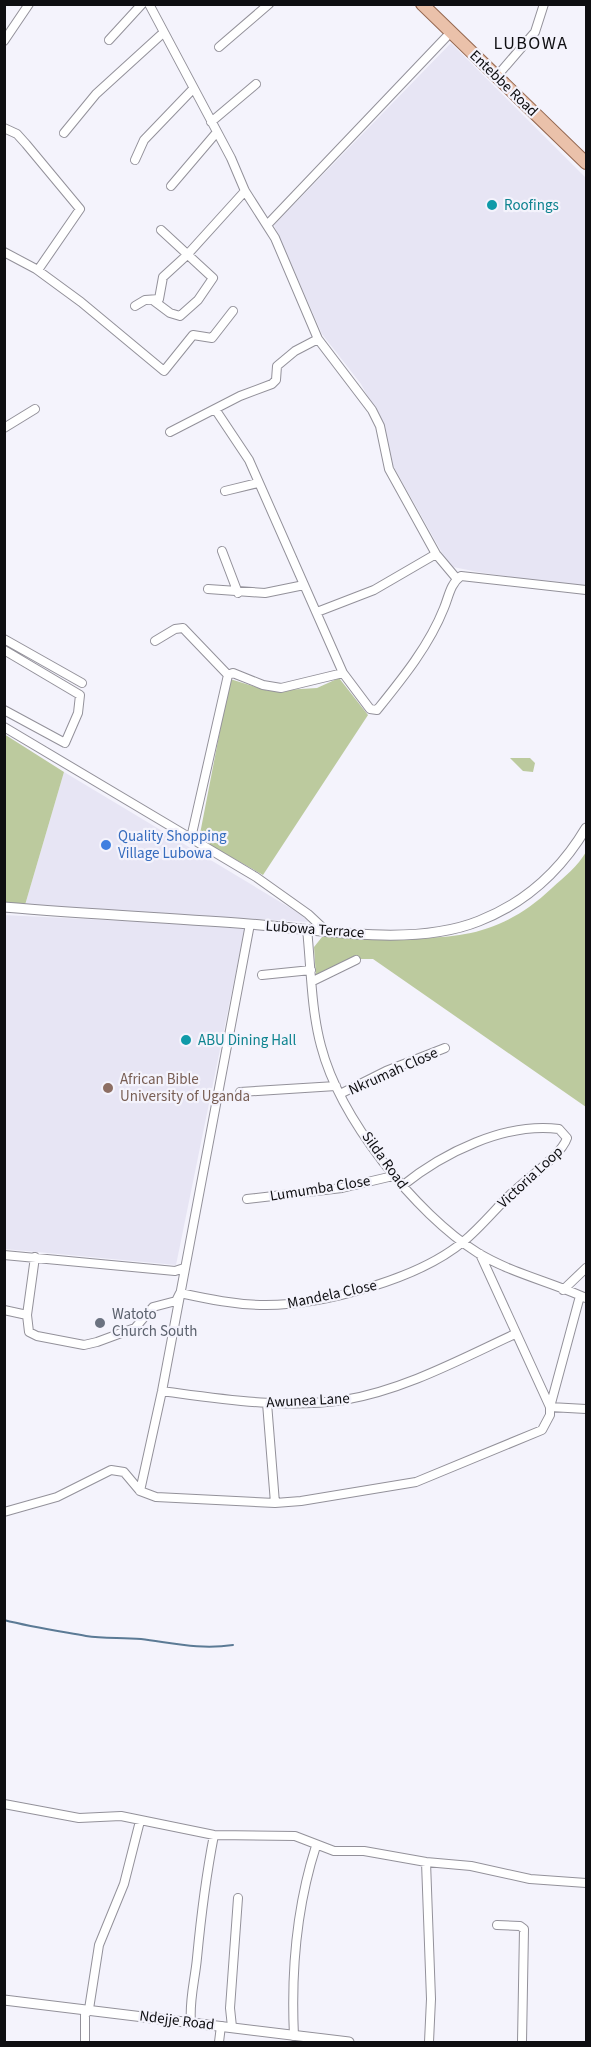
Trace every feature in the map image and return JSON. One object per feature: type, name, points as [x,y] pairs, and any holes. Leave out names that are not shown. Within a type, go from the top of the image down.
[{"type":"main road","name":"Entebbe Road","points":[[422,4],[586,163]]},
{"type":"street","points":[[4,41],[29,4]]},
{"type":"street","points":[[109,40],[142,4]]},
{"type":"street","points":[[148,4],[192,90],[217,132],[245,191],[268,224],[318,339],[372,410],[380,426],[386,463],[436,554],[457,579]]},
{"type":"street","points":[[219,47],[269,4]]},
{"type":"street","points":[[497,76],[534,32],[544,4]]},
{"type":"street","points":[[268,224],[451,32]]},
{"type":"street","points":[[64,133],[96,94],[163,33]]},
{"type":"street","points":[[211,122],[256,84]]},
{"type":"street","points":[[135,160],[144,140],[192,90]]},
{"type":"street","points":[[4,128],[17,134],[81,208],[38,270]]},
{"type":"street","points":[[171,186],[217,132]]},
{"type":"street","points":[[154,301],[161,295],[163,277],[187,255],[245,191]]},
{"type":"street","points":[[135,306],[145,300],[154,301],[170,313],[180,316],[212,280],[212,276],[161,230]]},
{"type":"street","points":[[4,252],[38,270],[164,370],[193,335],[212,338],[233,311]]},
{"type":"street","points":[[170,432],[240,396],[272,384],[276,380],[277,366],[295,351],[318,339]]},
{"type":"street","points":[[4,428],[35,409]]},
{"type":"street","points":[[215,409],[249,460],[343,673],[360,699],[370,709],[378,710],[408,672],[429,637],[457,579],[466,576],[586,590]]},
{"type":"street","points":[[225,491],[258,483]]},
{"type":"street","points":[[222,551],[238,593]]},
{"type":"street","points":[[317,612],[374,590],[436,554]]},
{"type":"street","points":[[208,589],[238,593],[265,593],[304,585]]},
{"type":"street","points":[[155,641],[175,629],[183,628],[228,675]]},
{"type":"street","points":[[4,639],[82,683]]},
{"type":"street","points":[[4,650],[80,695],[78,713],[65,743],[4,710]]},
{"type":"street","points":[[228,675],[232,673],[263,685],[281,688],[343,673]]},
{"type":"street","points":[[191,838],[228,675]]},
{"type":"street","points":[[4,727],[256,877],[308,914],[324,930]]},
{"type":"street","name":"Lubowa Terrace","points":[[4,908],[324,930],[405,934],[442,931],[478,922],[515,903],[538,887],[575,847],[586,828]]},
{"type":"street","points":[[140,1491],[162,1391],[250,924]]},
{"type":"street","name":"Silda Road","points":[[307,929],[318,1033],[336,1086],[393,1176],[463,1242],[480,1254],[583,1297]]},
{"type":"street","points":[[313,981],[356,960]]},
{"type":"street","points":[[262,975],[311,970]]},
{"type":"street","name":"Nkrumah Close","points":[[340,1094],[387,1071],[445,1048]]},
{"type":"street","points":[[240,1092],[336,1086]]},
{"type":"street","name":"Victoria Loop","points":[[402,1186],[428,1167],[491,1137],[527,1129],[550,1128],[564,1133],[567,1138],[564,1148],[532,1174],[463,1242]]},
{"type":"street","name":"Lumumba Close","points":[[247,1198],[342,1188],[393,1176]]},
{"type":"street","name":"Mandela Close","points":[[180,1293],[232,1304],[293,1304],[374,1286],[401,1276],[463,1242]]},
{"type":"street","points":[[480,1254],[550,1407]]},
{"type":"street","points":[[4,1255],[175,1271],[184,1268]]},
{"type":"street","points":[[35,1257],[27,1315],[29,1332],[37,1336],[84,1344],[97,1342],[135,1328],[153,1307],[176,1301],[180,1293]]},
{"type":"street","points":[[562,1290],[586,1268]]},
{"type":"street","points":[[4,1512],[57,1497],[111,1470],[124,1472],[140,1491],[166,1498],[275,1503],[368,1492],[416,1482],[542,1430],[548,1422],[550,1407],[583,1297]]},
{"type":"street","points":[[4,1310],[27,1315]]},
{"type":"street","name":"Awunea Lane","points":[[162,1391],[267,1403],[324,1402],[366,1395],[452,1364],[515,1334]]},
{"type":"street","points":[[267,1403],[275,1503]]},
{"type":"street","points":[[550,1407],[586,1409]]},
{"type":"street","points":[[4,1804],[79,1818],[121,1816],[214,1835],[295,1836],[334,1851],[364,1851],[426,1862],[471,1866],[519,1878],[586,1883]]},
{"type":"street","points":[[85,2043],[85,2015],[89,2009],[99,1945],[124,1884],[140,1821]]},
{"type":"street","points":[[191,2022],[189,2006],[197,1961],[203,1889],[214,1835]]},
{"type":"street","points":[[294,2036],[294,1966],[305,1878],[316,1846]]},
{"type":"street","points":[[426,1862],[431,2000],[429,2043]]},
{"type":"street","points":[[232,2027],[230,2008],[238,1898]]},
{"type":"street","points":[[497,1924],[520,1926],[524,1929],[522,2043]]},
{"type":"street","name":"Ndejje Road","points":[[4,2000],[347,2042]]},
{"type":"street","points":[[219,2043],[221,2026]]},
{"type":"shaded area","points":[[451,43],[586,178],[586,588],[453,567],[446,560],[391,462],[383,425],[361,384],[322,334],[274,225]]},
{"type":"shaded area","points":[[64,772],[302,915],[308,922],[25,905]]},
{"type":"shaded area","name":"African Bible University of Uganda","points":[[4,915],[245,927],[176,1265],[5,1249]]},
{"type":"green space","points":[[339,678],[368,715],[263,875],[199,839],[230,679],[269,691],[317,688]]},
{"type":"green space","points":[[4,734],[64,772],[25,905],[5,904]]},
{"type":"green space","points":[[510,758],[530,758],[535,763],[533,772],[523,771]]},
{"type":"green space","points":[[586,852],[586,1107],[373,959],[349,959],[316,977],[314,947],[322,937],[442,937],[470,933],[497,925],[524,910],[552,888],[575,867]]},
{"type":"waterway","points":[[4,1620],[93,1637],[141,1639],[198,1646],[233,1645]]},
{"type":"place","name":"Roofings","points":[[492,205]]},
{"type":"place","name":"Quality Shopping Village Lubowa","points":[[106,845]]},
{"type":"place","name":"ABU Dining Hall","points":[[186,1040]]},
{"type":"place","name":"African Bible University of Uganda","points":[[108,1088]]},
{"type":"place","name":"Watoto Church South","points":[[100,1323]]},
{"type":"district","name":"LUBOWA","points":[[531,43]]}]
